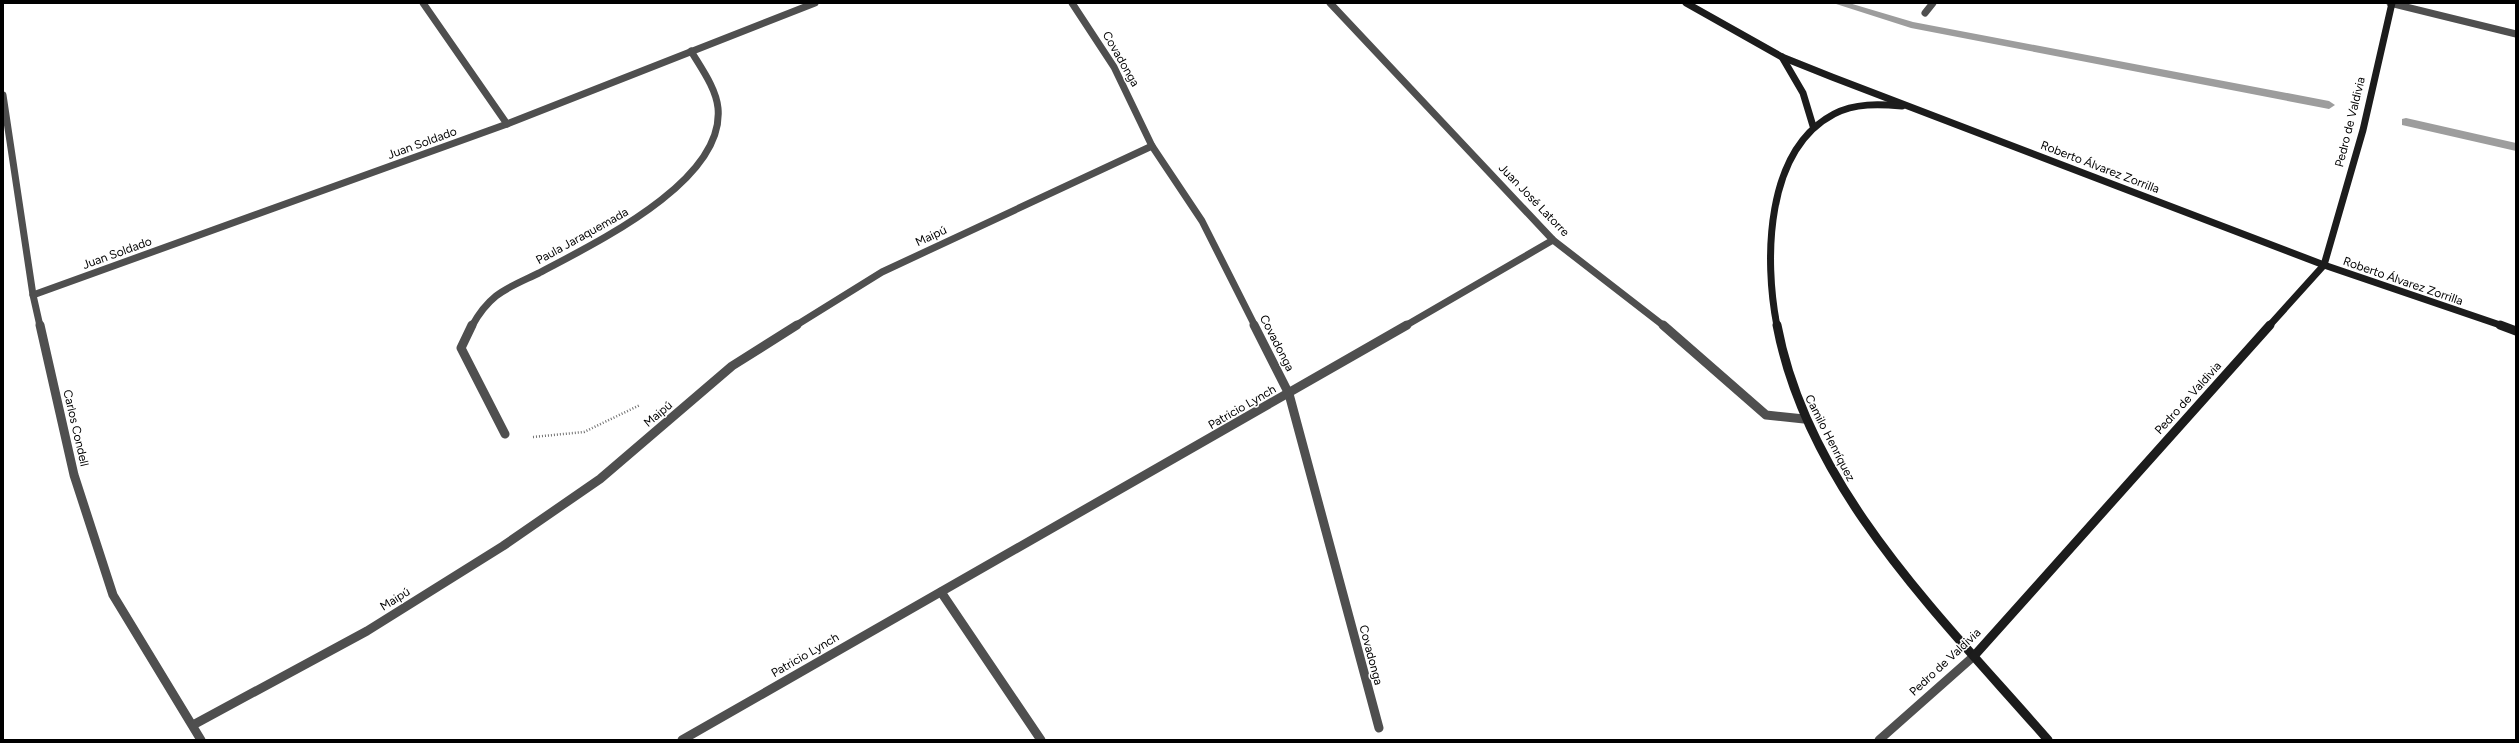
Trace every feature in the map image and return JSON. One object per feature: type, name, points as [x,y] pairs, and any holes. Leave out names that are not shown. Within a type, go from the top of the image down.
[{"type":"street","points":[[423,3],[507,124]]},
{"type":"street","name":"Juan Soldado","points":[[33,295],[507,124],[815,3]]},
{"type":"street","name":"Covadonga","points":[[1072,3],[1114,67],[1152,146],[1202,221],[1289,394],[1378,728]]},
{"type":"street","name":"Juan José Latorre","points":[[1330,3],[1553,240],[1651,315],[1766,415],[1804,419]]},
{"type":"street","name":"Roberto Álvarez Zorrilla","points":[[1686,3],[1782,58],[1920,109],[2324,265],[2516,331]]},
{"type":"street","points":[[1925,13],[1933,3]]},
{"type":"street","points":[[2391,3],[2516,34]]},
{"type":"street","name":"Pedro de Valdivia","points":[[1879,740],[1974,656],[2324,265],[2363,130],[2391,3]]},
{"type":"street","name":"Paula Jaraquemada","points":[[505,434],[461,348],[469,328],[492,299],[625,226],[656,205],[686,180],[709,152],[717,132],[718,110],[711,85],[691,51]]},
{"type":"street","points":[[1782,58],[1803,93],[1813,126]]},
{"type":"street","name":"Carlos Condell","points":[[3,95],[33,295],[74,474],[113,595],[194,725],[201,740]]},
{"type":"street","name":"Camilo Henríquez","points":[[1920,109],[1894,105],[1860,105],[1845,108],[1813,126],[1796,147],[1783,174],[1774,212],[1770,286],[1774,327],[1785,372],[1804,419],[1830,469],[1863,521],[1896,564],[1974,656]]},
{"type":"street","name":"Maipú","points":[[194,725],[367,631],[504,546],[600,479],[732,366],[882,272],[1152,146]]},
{"type":"street","name":"Patricio Lynch","points":[[682,740],[1289,394],[1553,240]]},
{"type":"street","points":[[941,592],[1041,740]]},
{"type":"street","points":[[1974,656],[2048,740]]},
{"type":"path","points":[[505,434],[529,437],[584,432],[636,405],[644,404]]},
{"type":"waterway","points":[[1838,3],[1911,25],[2329,105]]},
{"type":"waterway","points":[[2406,122],[2516,147]]}]
